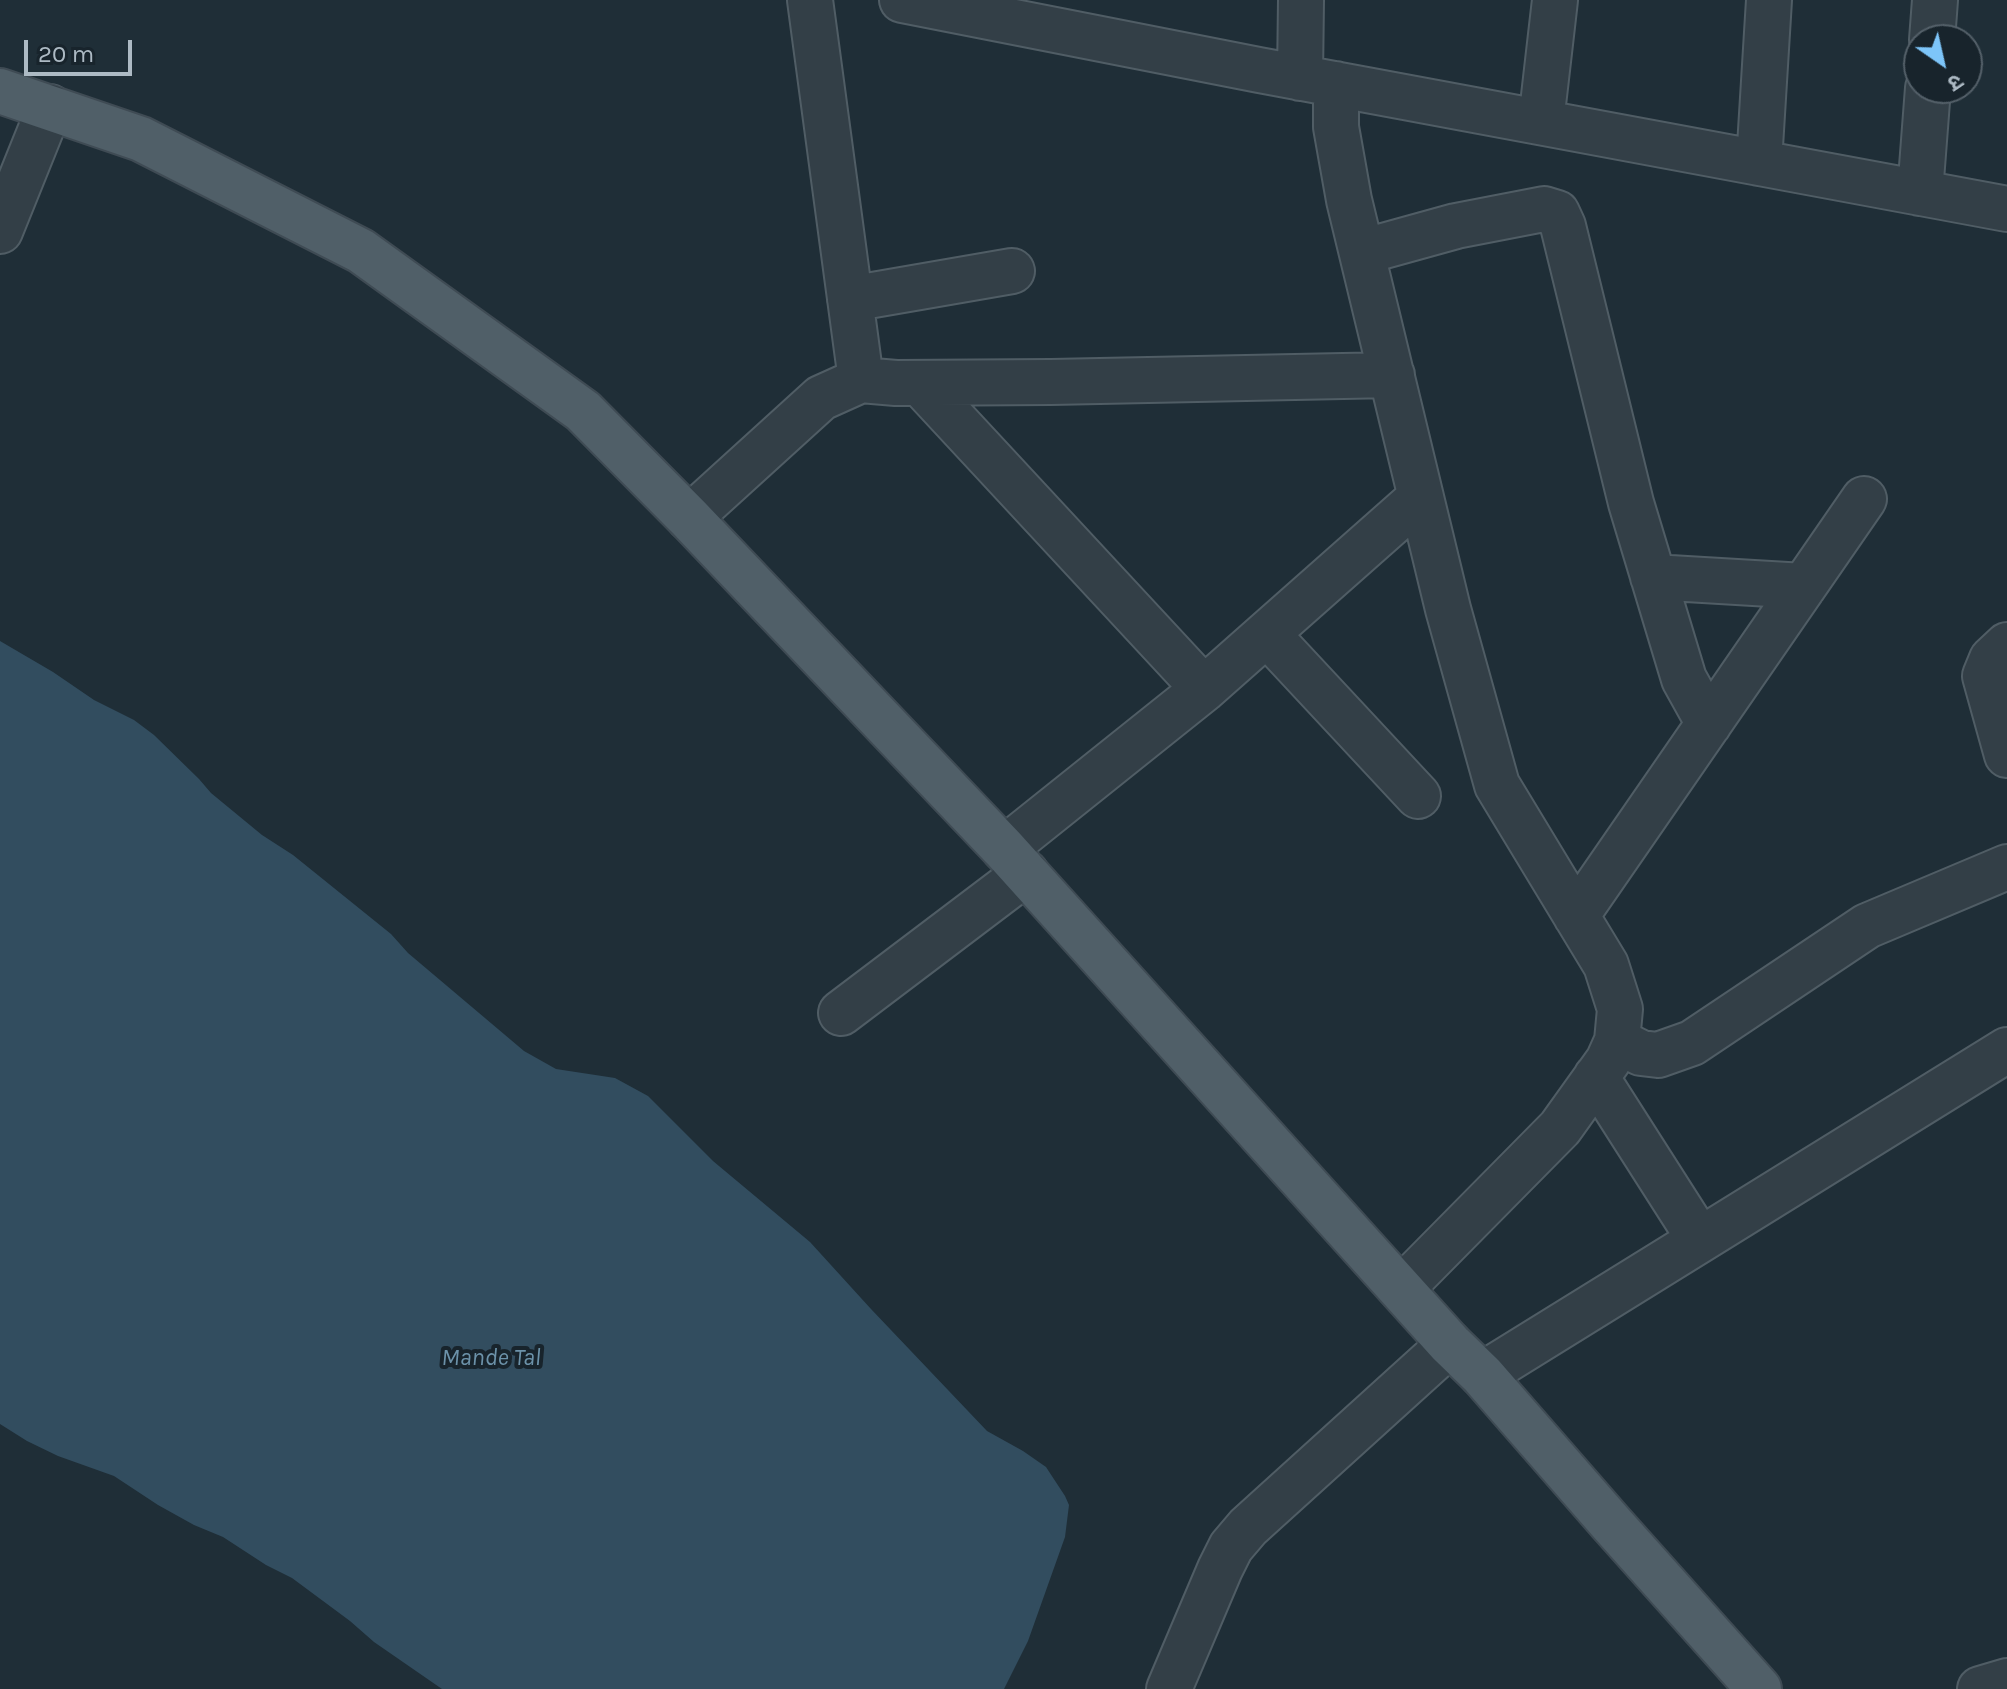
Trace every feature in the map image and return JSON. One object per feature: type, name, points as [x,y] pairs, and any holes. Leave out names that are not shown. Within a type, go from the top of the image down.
[{"type":"main road","points":[[0,91],[141,139],[361,251],[583,411],[1015,861],[1450,1344],[1482,1375],[1759,1689]]},
{"type":"street","points":[[810,0],[861,380]]},
{"type":"street","points":[[902,0],[1059,15],[1318,81],[2007,209]]},
{"type":"street","points":[[1301,0],[1318,81],[1336,127],[1349,200],[1448,609],[1497,785],[1606,965],[1620,1009],[1607,1059],[1560,1128],[1401,1289]]},
{"type":"street","points":[[1541,122],[1555,0]]},
{"type":"street","points":[[1759,163],[1769,0]]},
{"type":"street","points":[[1933,24],[1935,0]]},
{"type":"street","points":[[1920,193],[1927,104]]},
{"type":"street","points":[[0,231],[50,107]]},
{"type":"street","points":[[1362,252],[1456,226],[1544,209],[1557,213],[1563,226],[1631,503],[1653,577],[1684,679],[1709,724]]},
{"type":"street","points":[[850,299],[1012,271]]},
{"type":"street","points":[[689,518],[821,398],[861,380],[896,383],[1051,382],[1392,375]]},
{"type":"street","points":[[920,383],[1204,689]]},
{"type":"street","points":[[841,1013],[1421,497]]},
{"type":"street","points":[[1576,916],[1864,499]]},
{"type":"street","points":[[1653,577],[1804,586]]},
{"type":"street","points":[[1267,634],[1418,796]]},
{"type":"street","points":[[2007,645],[1992,659],[1985,676],[2007,755]]},
{"type":"street","points":[[1607,1059],[1641,1053],[1658,1055],[1692,1043],[1867,926],[2007,867]]},
{"type":"street","points":[[1482,1375],[2007,1050]]},
{"type":"street","points":[[1607,1059],[1700,1240]]},
{"type":"street","points":[[1169,1689],[1231,1547],[1248,1527],[1450,1344]]},
{"type":"street","points":[[1980,1689],[2007,1681]]},
{"type":"water","name":"Mande Tal","points":[[0,641],[154,735],[211,793],[391,934],[408,953],[524,1051],[556,1069],[615,1078],[648,1096],[713,1161],[810,1242],[987,1431],[1046,1467],[1069,1505],[1065,1537],[1028,1641],[1004,1689],[442,1689],[374,1642],[292,1578],[223,1537],[158,1505],[114,1476],[58,1456],[0,1424]]}]
